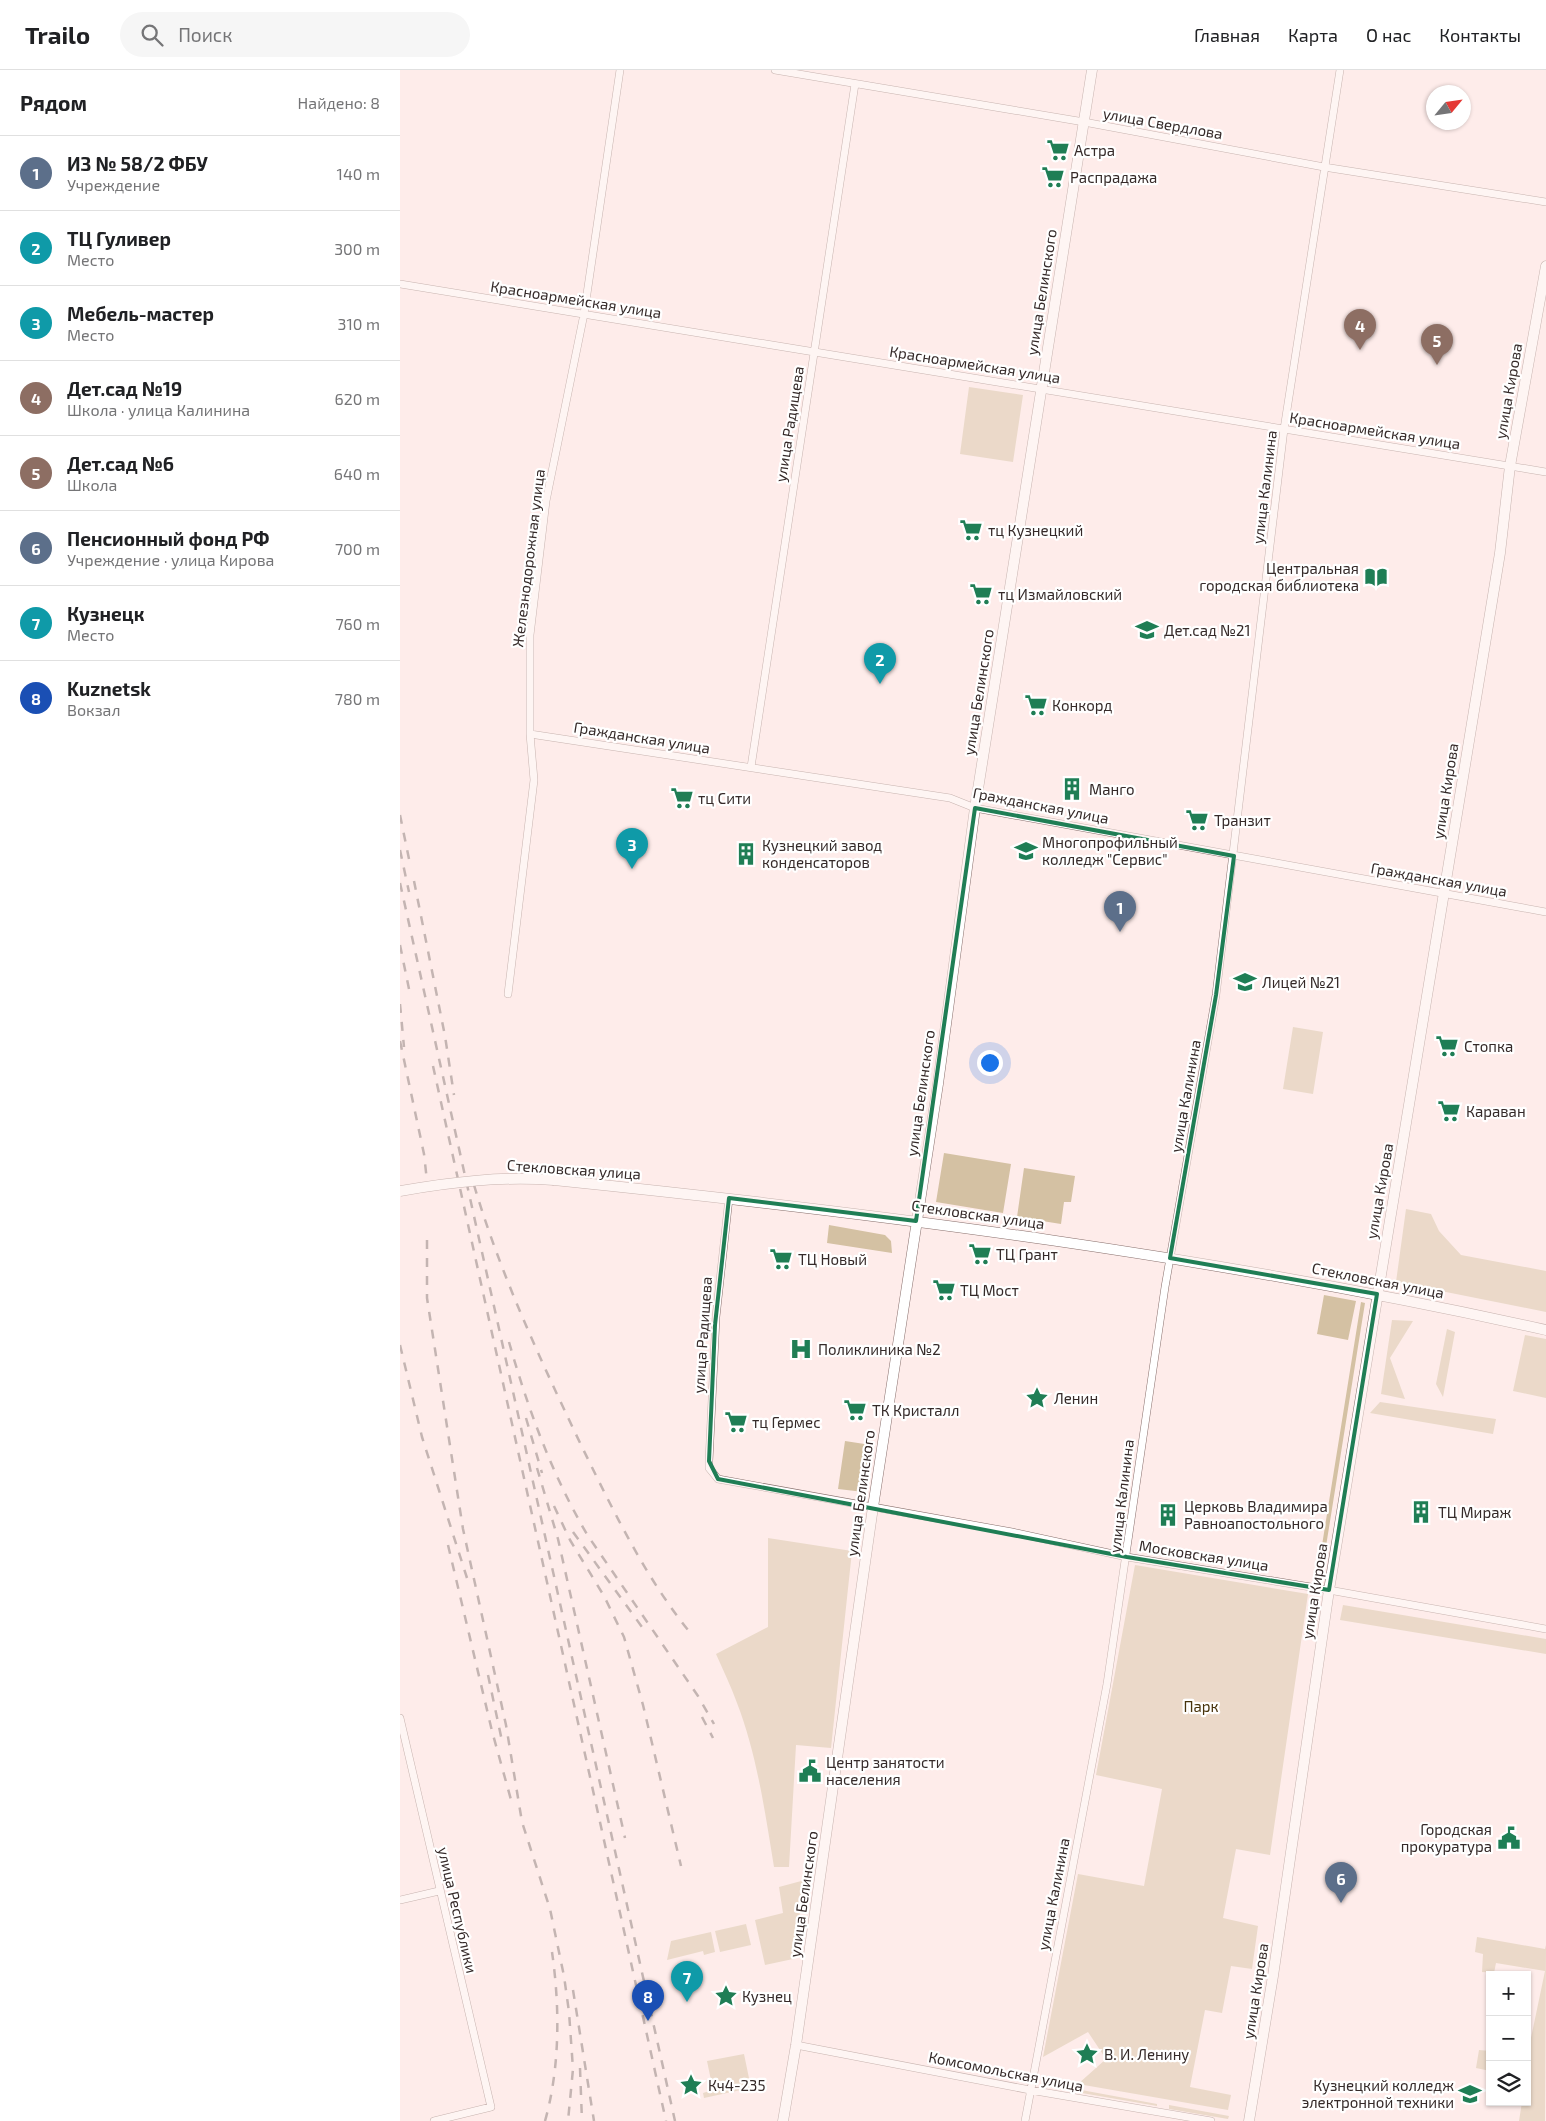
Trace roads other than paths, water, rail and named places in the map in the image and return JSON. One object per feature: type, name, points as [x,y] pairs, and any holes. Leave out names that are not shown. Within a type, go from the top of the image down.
[{"type":"street","name":"Железнодорожная улица","points":[[508,994],[534,780],[530,734],[530,635],[544,511],[584,314],[620,70]]},
{"type":"street","name":"улица Свердлова","points":[[775,70],[1084,122],[1324,166],[1546,202]]},
{"type":"street","name":"улица Белинского","points":[[783,2121],[796,2045],[873,1507],[938,1084],[975,808],[1092,70]]},
{"type":"street","name":"улица Калинина","points":[[1025,2121],[1107,1684],[1127,1557],[1128,1528],[1170,1258],[1216,995],[1284,429],[1340,70]]},
{"type":"street","name":"улица Радищева","points":[[751,767],[855,84]]},
{"type":"street","name":"улица Кирова","points":[[1249,2121],[1281,1922],[1329,1590],[1500,553],[1510,466],[1546,266]]},
{"type":"street","name":"Красноармейская улица","points":[[400,284],[1546,472]]},
{"type":"street","name":"Гражданская улица","points":[[530,734],[950,798],[975,808],[1546,912]]},
{"type":"street","name":"Стекловская улица","points":[[400,1191],[514,1177],[729,1198],[1070,1241],[1377,1294],[1546,1330]]},
{"type":"street","name":"улица Радищева","points":[[713,1474],[709,1461],[716,1317],[729,1198]]},
{"type":"street","name":"Московская улица","points":[[713,1474],[723,1481],[1012,1532],[1127,1557],[1329,1590],[1546,1629]]},
{"type":"street","name":"улица Республики","points":[[400,1718],[491,2108],[434,2121]]},
{"type":"street","points":[[400,1900],[439,1891]]},
{"type":"street","name":"Комсомольская улица","points":[[796,2045],[1030,2090],[1211,2121]]},
{"type":"railway","points":[[400,815],[409,859]]},
{"type":"railway","points":[[400,850],[409,892]]},
{"type":"railway","points":[[414,881],[445,1036],[454,1095]]},
{"type":"railway","points":[[400,883],[675,2121]]},
{"type":"railway","points":[[400,945],[409,989]]},
{"type":"railway","points":[[400,1004],[404,1047]]},
{"type":"railway","points":[[400,1041],[424,1154],[427,1181]]},
{"type":"railway","points":[[433,1066],[666,2121]]},
{"type":"railway","points":[[474,1185],[509,1285],[582,1447],[643,1565],[688,1630]]},
{"type":"railway","points":[[427,1240],[427,1298],[463,1529],[506,1725],[522,1822],[550,1909],[564,1976],[569,2012],[573,2069],[568,2121]]},
{"type":"railway","points":[[509,1342],[524,1392],[542,1441],[575,1513],[588,1536],[698,1696],[714,1724]]},
{"type":"railway","points":[[400,1345],[422,1437],[467,1578]]},
{"type":"railway","points":[[526,1418],[542,1473]]},
{"type":"railway","points":[[537,1468],[558,1539],[625,1838]]},
{"type":"railway","points":[[554,1506],[570,1540],[604,1596],[624,1637],[643,1705],[681,1866]]},
{"type":"railway","points":[[573,1532],[642,1627]]},
{"type":"railway","points":[[448,1545],[492,1731],[513,1807]]},
{"type":"railway","points":[[488,1675],[502,1741]]},
{"type":"railway","points":[[702,1717],[713,1738]]},
{"type":"railway","points":[[545,2121],[554,2080],[557,2037],[555,1973],[552,1952]]},
{"type":"railway","points":[[573,1990],[594,2121]]},
{"type":"railway","points":[[580,2068],[582,2121]]},
{"type":"place","name":"Астра","points":[[1058,150]]},
{"type":"place","name":"Распрадажа","points":[[1053,177]]},
{"type":"place","name":"Дет.сад №19","points":[[1360,350]]},
{"type":"place","name":"Дет.сад №6","points":[[1437,365]]},
{"type":"place","name":"тц Кузнецкий","points":[[971,530]]},
{"type":"place","name":"Центральная городская библиотека","points":[[1376,577]]},
{"type":"place","name":"тц Измайловский","points":[[981,594]]},
{"type":"place","name":"Дет.сад №21","points":[[1147,630]]},
{"type":"place","name":"ТЦ Гуливер","points":[[880,684]]},
{"type":"place","name":"Конкорд","points":[[1036,705]]},
{"type":"place","name":"Манго","points":[[1072,789]]},
{"type":"place","name":"тц Сити","points":[[682,798]]},
{"type":"place","name":"Транзит","points":[[1197,820]]},
{"type":"place","name":"Многопрофильный колледж \"Сервис\"","points":[[1026,851]]},
{"type":"place","name":"Кузнецкий завод конденсаторов","points":[[746,854]]},
{"type":"place","name":"Мебель-мастер","points":[[632,869]]},
{"type":"place","name":"ИЗ № 58/2 ФБУ","points":[[1120,932]]},
{"type":"place","name":"Лицей №21","points":[[1245,982]]},
{"type":"place","name":"Стопка","points":[[1447,1046]]},
{"type":"place","name":"Караван","points":[[1449,1111]]},
{"type":"place","name":"ТЦ Грант","points":[[980,1254]]},
{"type":"place","name":"ТЦ Новый","points":[[781,1259]]},
{"type":"place","name":"ТЦ Мост","points":[[944,1290]]},
{"type":"place","name":"Поликлиника №2","points":[[801,1349]]},
{"type":"place","name":"Ленин","points":[[1037,1398]]},
{"type":"place","name":"ТК Кристалл","points":[[855,1410]]},
{"type":"place","name":"тц Гермес","points":[[736,1422]]},
{"type":"place","name":"ТЦ Мираж","points":[[1421,1512]]},
{"type":"place","name":"Церковь Владимира Равноапостольного","points":[[1168,1515]]},
{"type":"place","name":"Центр занятости населения","points":[[810,1771]]},
{"type":"place","name":"Городская прокуратура","points":[[1509,1838]]},
{"type":"place","name":"Пенсионный фонд РФ","points":[[1341,1903]]},
{"type":"place","name":"Кузнец","points":[[726,1996]]},
{"type":"place","name":"Кузнецк","points":[[687,2002]]},
{"type":"place","name":"Kuznetsk","points":[[648,2021]]},
{"type":"place","name":"В. И. Ленину","points":[[1087,2054]]},
{"type":"place","name":"Кч4-235","points":[[691,2085]]},
{"type":"place","name":"Кузнецкий колледж электронной техники","points":[[1470,2094]]},
{"type":"park label","name":"Парк","points":[[1201,1706]]}]
